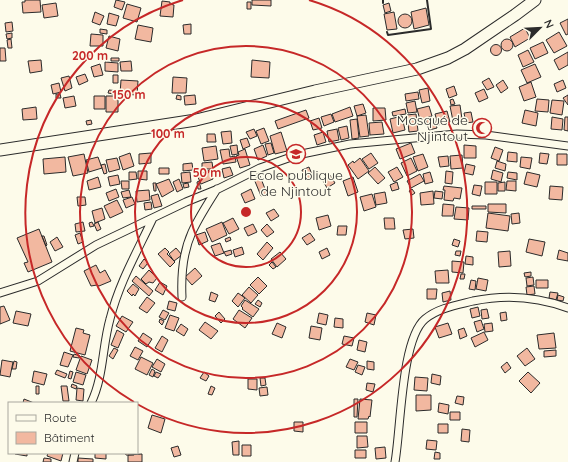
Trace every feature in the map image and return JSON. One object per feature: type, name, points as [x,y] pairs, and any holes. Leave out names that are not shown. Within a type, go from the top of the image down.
[{"type":"highway","points":[[0,150],[196,120],[315,91],[417,69],[448,58],[465,49],[535,0]]},
{"type":"street","points":[[0,293],[38,281],[87,250],[152,218],[218,189],[260,168],[297,155],[350,144],[457,134],[514,138],[568,146]]},
{"type":"street","points":[[182,297],[183,265],[191,234],[218,189]]},
{"type":"street","points":[[91,402],[98,387],[102,371],[108,325],[118,291],[152,218]]},
{"type":"street","points":[[395,462],[408,355],[419,325],[425,319],[445,308],[489,298],[530,297],[568,308]]},
{"type":"building","points":[[25,0],[40,0],[41,12],[23,13],[22,2],[25,2]]},
{"type":"building","points":[[116,0],[125,2],[122,10],[114,7]]},
{"type":"building","points":[[252,0],[271,0],[271,6],[252,5]]},
{"type":"building","points":[[162,1],[170,2],[170,4],[174,5],[173,17],[160,16]]},
{"type":"building","points":[[247,2],[251,2],[251,9],[247,9]]},
{"type":"building","points":[[56,3],[58,16],[44,18],[42,5]]},
{"type":"building","points":[[389,3],[391,11],[385,13],[383,5]]},
{"type":"building","points":[[127,4],[141,8],[137,22],[123,18]]},
{"type":"building","points":[[426,8],[429,25],[414,29],[411,12]]},
{"type":"building","points":[[95,12],[104,16],[100,25],[92,22]]},
{"type":"building","points":[[394,12],[397,29],[387,30],[384,14]]},
{"type":"building","points":[[109,13],[119,16],[116,26],[107,24]]},
{"type":"building","points":[[405,14],[410,16],[412,21],[410,26],[405,28],[400,26],[398,21],[400,16]]},
{"type":"building","points":[[568,19],[568,34],[566,35],[560,23]]},
{"type":"building","points":[[12,22],[13,31],[6,32],[5,23]]},
{"type":"building","points":[[191,24],[191,34],[184,34],[183,25]]},
{"type":"building","points":[[138,25],[153,28],[151,42],[135,39]]},
{"type":"building","points":[[525,28],[530,38],[515,47],[510,37]]},
{"type":"building","points":[[100,29],[107,30],[107,34],[100,33]]},
{"type":"building","points":[[559,32],[567,46],[554,53],[546,40]]},
{"type":"building","points":[[12,33],[12,38],[7,39],[6,34]]},
{"type":"building","points":[[91,34],[103,35],[103,46],[90,46]]},
{"type":"building","points":[[109,36],[120,39],[118,51],[106,48]]},
{"type":"building","points":[[11,39],[12,48],[8,48],[7,40]]},
{"type":"building","points":[[507,39],[511,41],[513,45],[511,49],[507,51],[503,49],[501,45],[503,41]]},
{"type":"building","points":[[543,42],[548,53],[535,59],[530,48]]},
{"type":"building","points":[[494,45],[498,45],[500,46],[500,54],[494,55],[491,52],[491,48]]},
{"type":"building","points":[[0,48],[5,48],[6,61],[0,61]]},
{"type":"building","points":[[528,50],[534,62],[523,67],[518,55]]},
{"type":"building","points":[[568,52],[568,65],[559,70],[554,60]]},
{"type":"building","points":[[111,58],[119,58],[119,61],[111,61]]},
{"type":"building","points":[[41,60],[42,71],[30,73],[28,61]]},
{"type":"building","points":[[252,60],[270,62],[269,78],[251,77]]},
{"type":"building","points":[[131,61],[132,71],[121,71],[120,62]]},
{"type":"building","points":[[105,62],[118,63],[118,72],[105,71]]},
{"type":"building","points":[[100,64],[103,75],[94,77],[91,67]]},
{"type":"building","points":[[535,64],[541,77],[527,83],[521,70]]},
{"type":"building","points":[[85,74],[88,81],[79,85],[76,77]]},
{"type":"building","points":[[113,75],[118,75],[118,83],[113,83]]},
{"type":"building","points":[[69,76],[72,88],[65,91],[61,78]]},
{"type":"building","points":[[173,77],[187,78],[186,93],[172,93]]},
{"type":"building","points":[[489,78],[494,87],[487,90],[482,82]]},
{"type":"building","points":[[121,80],[138,81],[137,95],[120,94]]},
{"type":"building","points":[[503,80],[508,88],[501,93],[496,85]]},
{"type":"building","points":[[563,80],[566,88],[557,92],[554,84]]},
{"type":"building","points":[[531,82],[536,97],[524,101],[519,87]]},
{"type":"building","points":[[59,83],[61,92],[53,94],[51,85]]},
{"type":"building","points":[[454,86],[457,95],[449,98],[446,89]]},
{"type":"building","points":[[428,88],[430,101],[422,103],[419,90]]},
{"type":"building","points":[[484,89],[488,98],[479,102],[475,93]]},
{"type":"building","points":[[109,90],[119,91],[119,95],[108,93]]},
{"type":"building","points":[[418,92],[419,99],[406,101],[405,94]]},
{"type":"building","points":[[56,94],[60,94],[61,98],[56,98]]},
{"type":"building","points":[[177,95],[181,96],[181,100],[176,99]]},
{"type":"building","points":[[195,95],[196,104],[185,105],[184,96]]},
{"type":"building","points":[[568,95],[568,105],[563,98]]},
{"type":"building","points":[[74,96],[76,106],[65,108],[63,98]]},
{"type":"building","points":[[94,96],[105,96],[105,109],[94,109]]},
{"type":"building","points":[[106,96],[118,96],[118,112],[106,112]]},
{"type":"building","points":[[453,99],[455,104],[451,105],[450,100]]},
{"type":"building","points":[[537,99],[549,100],[548,112],[535,111]]},
{"type":"building","points":[[552,100],[564,101],[562,115],[550,113]]},
{"type":"building","points":[[415,101],[417,112],[408,113],[406,103]]},
{"type":"building","points":[[363,104],[366,113],[357,116],[354,106]]},
{"type":"building","points":[[460,105],[462,119],[453,121],[450,106]]},
{"type":"building","points":[[429,106],[432,116],[420,120],[417,109]]},
{"type":"building","points":[[36,107],[37,119],[23,120],[22,109]]},
{"type":"building","points":[[350,107],[353,116],[335,122],[332,114]]},
{"type":"building","points":[[373,108],[385,108],[386,120],[373,121]]},
{"type":"building","points":[[405,109],[406,114],[393,116],[392,112]]},
{"type":"building","points":[[306,110],[309,118],[278,129],[275,121]]},
{"type":"building","points":[[525,110],[538,113],[536,126],[522,123]]},
{"type":"building","points":[[447,111],[450,122],[438,125],[435,114]]},
{"type":"building","points":[[471,112],[473,122],[466,123],[464,113]]},
{"type":"building","points":[[331,114],[334,122],[324,126],[321,117]]},
{"type":"building","points":[[416,114],[418,131],[409,132],[407,115]]},
{"type":"building","points":[[366,115],[369,136],[360,137],[357,116]]},
{"type":"building","points":[[402,116],[405,130],[393,133],[390,119]]},
{"type":"building","points":[[552,117],[563,119],[562,130],[551,129]]},
{"type":"building","points":[[565,117],[568,117],[568,131],[564,130]]},
{"type":"building","points":[[319,118],[322,128],[313,130],[310,121]]},
{"type":"building","points":[[434,118],[437,128],[429,130],[426,120]]},
{"type":"building","points":[[357,119],[359,138],[352,139],[350,120]]},
{"type":"building","points":[[91,120],[92,124],[87,125],[86,121]]},
{"type":"building","points":[[382,122],[384,134],[370,135],[369,123]]},
{"type":"building","points":[[347,126],[349,138],[341,140],[338,128]]},
{"type":"building","points":[[264,128],[269,141],[261,144],[256,131]]},
{"type":"building","points":[[254,129],[257,136],[250,139],[246,132]]},
{"type":"building","points":[[337,129],[339,140],[329,142],[327,131]]},
{"type":"building","points":[[231,131],[232,143],[223,144],[221,132]]},
{"type":"building","points":[[281,132],[287,151],[275,154],[270,136]]},
{"type":"building","points":[[323,132],[326,142],[317,145],[314,135]]},
{"type":"building","points":[[207,134],[215,134],[216,142],[207,142]]},
{"type":"building","points":[[247,138],[250,146],[243,149],[240,140]]},
{"type":"building","points":[[271,143],[274,153],[268,155],[265,144]]},
{"type":"building","points":[[411,143],[415,153],[400,159],[396,149]]},
{"type":"building","points":[[237,145],[238,154],[232,155],[230,146]]},
{"type":"building","points":[[263,145],[267,156],[258,160],[254,149]]},
{"type":"building","points":[[464,145],[476,146],[476,158],[464,158]]},
{"type":"building","points":[[216,146],[218,159],[204,161],[202,148]]},
{"type":"building","points":[[495,147],[503,150],[499,161],[491,158]]},
{"type":"building","points":[[229,149],[230,157],[235,156],[236,162],[223,164],[220,150]]},
{"type":"building","points":[[245,149],[250,165],[240,168],[236,156],[239,155],[238,152]]},
{"type":"building","points":[[508,152],[517,153],[517,162],[507,161]]},
{"type":"building","points":[[130,153],[134,166],[123,170],[119,157]]},
{"type":"building","points":[[151,153],[151,163],[139,164],[139,154]]},
{"type":"building","points":[[371,153],[378,163],[369,169],[362,159]]},
{"type":"building","points":[[540,153],[549,154],[547,164],[539,163]]},
{"type":"building","points":[[84,154],[88,173],[73,176],[68,157]]},
{"type":"building","points":[[423,154],[428,167],[418,171],[413,157]]},
{"type":"building","points":[[557,154],[567,154],[567,165],[557,165]]},
{"type":"building","points":[[462,155],[463,168],[451,169],[450,156]]},
{"type":"building","points":[[448,156],[449,166],[440,167],[438,157]]},
{"type":"building","points":[[65,157],[66,172],[44,174],[43,159]]},
{"type":"building","points":[[98,157],[102,168],[89,172],[86,160]]},
{"type":"building","points":[[521,157],[532,158],[530,169],[520,167]]},
{"type":"building","points":[[117,158],[120,169],[109,172],[106,160]]},
{"type":"building","points":[[360,158],[369,171],[358,179],[348,165],[353,161],[354,163]]},
{"type":"building","points":[[411,158],[417,171],[407,176],[401,163]]},
{"type":"building","points":[[497,161],[506,164],[505,171],[495,168]]},
{"type":"building","points":[[212,162],[213,169],[202,169],[202,163]]},
{"type":"building","points":[[192,163],[193,170],[183,171],[183,164]]},
{"type":"building","points":[[105,164],[107,173],[104,174],[101,165]]},
{"type":"building","points":[[466,164],[475,166],[473,175],[464,173]]},
{"type":"building","points":[[230,167],[233,175],[224,178],[222,169]]},
{"type":"building","points":[[309,167],[313,177],[305,180],[302,170]]},
{"type":"building","points":[[375,167],[385,178],[378,184],[368,173]]},
{"type":"building","points":[[397,167],[403,177],[394,182],[388,172]]},
{"type":"building","points":[[159,168],[169,168],[169,174],[159,174]]},
{"type":"building","points":[[210,170],[213,179],[201,184],[197,175]]},
{"type":"building","points":[[217,170],[218,173],[214,175],[213,171]]},
{"type":"building","points":[[493,170],[503,173],[501,182],[491,179]]},
{"type":"building","points":[[138,171],[147,171],[147,180],[138,179]]},
{"type":"building","points":[[446,171],[453,172],[452,184],[445,183]]},
{"type":"building","points":[[129,172],[136,172],[137,179],[129,180]]},
{"type":"building","points":[[190,172],[191,182],[182,183],[181,173]]},
{"type":"building","points":[[430,172],[433,182],[425,184],[423,174]]},
{"type":"building","points":[[508,172],[517,173],[517,180],[507,178]]},
{"type":"building","points":[[527,172],[540,175],[537,187],[524,184]]},
{"type":"building","points":[[420,174],[424,181],[411,188],[407,181]]},
{"type":"building","points":[[118,175],[120,184],[110,186],[108,177]]},
{"type":"building","points":[[330,175],[335,183],[327,188],[322,179]]},
{"type":"building","points":[[260,176],[267,194],[261,196],[254,179]]},
{"type":"building","points":[[98,177],[101,187],[89,190],[87,181]]},
{"type":"building","points":[[353,177],[358,192],[348,196],[343,181]]},
{"type":"building","points":[[169,179],[174,190],[162,197],[156,184]]},
{"type":"building","points":[[179,179],[183,189],[177,192],[173,182]]},
{"type":"building","points":[[121,181],[129,181],[129,189],[122,189]]},
{"type":"building","points":[[199,181],[201,189],[198,189],[197,182]]},
{"type":"building","points":[[507,181],[516,181],[516,191],[506,190]]},
{"type":"building","points":[[397,182],[399,189],[392,191],[390,185]]},
{"type":"building","points":[[485,182],[497,182],[497,194],[485,194]]},
{"type":"building","points":[[505,182],[505,191],[498,191],[498,183]]},
{"type":"building","points":[[153,183],[156,183],[156,191],[154,191]]},
{"type":"building","points":[[188,183],[189,187],[184,188],[183,184]]},
{"type":"building","points":[[474,185],[482,186],[480,196],[472,194]]},
{"type":"building","points":[[444,186],[462,188],[460,199],[454,198],[453,201],[444,200]]},
{"type":"building","points":[[550,186],[563,187],[562,200],[549,199]]},
{"type":"building","points":[[116,189],[119,197],[109,201],[106,193]]},
{"type":"building","points":[[251,189],[255,199],[245,203],[241,194]]},
{"type":"building","points":[[412,189],[415,193],[412,195],[409,191]]},
{"type":"building","points":[[129,190],[131,197],[123,198],[121,192]]},
{"type":"building","points":[[149,190],[150,200],[137,202],[136,191]]},
{"type":"building","points":[[433,191],[434,204],[421,205],[420,193]]},
{"type":"building","points":[[435,191],[443,192],[442,199],[434,198]]},
{"type":"building","points":[[385,192],[387,203],[376,205],[374,194]]},
{"type":"building","points":[[158,194],[162,206],[154,208],[151,196]]},
{"type":"building","points":[[372,194],[376,207],[364,211],[360,197]]},
{"type":"building","points":[[77,197],[85,197],[86,205],[78,206]]},
{"type":"building","points":[[132,197],[135,204],[126,208],[123,200]]},
{"type":"building","points":[[117,200],[123,212],[110,218],[104,206]]},
{"type":"building","points":[[151,202],[152,209],[145,210],[144,203]]},
{"type":"building","points":[[443,204],[454,205],[453,216],[442,216]]},
{"type":"building","points":[[488,204],[506,204],[506,213],[488,212]]},
{"type":"building","points":[[472,206],[486,206],[486,209],[472,209]]},
{"type":"building","points":[[456,207],[469,208],[468,220],[454,219]]},
{"type":"building","points":[[102,208],[105,219],[95,223],[92,211]]},
{"type":"building","points":[[274,209],[279,216],[271,221],[266,213]]},
{"type":"building","points":[[488,213],[510,216],[508,231],[486,228]]},
{"type":"building","points":[[519,213],[520,223],[512,224],[511,214]]},
{"type":"building","points":[[328,215],[331,226],[319,230],[316,218]]},
{"type":"building","points":[[233,218],[239,229],[229,234],[223,223]]},
{"type":"building","points":[[384,218],[394,218],[395,229],[385,229]]},
{"type":"building","points":[[83,222],[85,231],[76,232],[75,224]]},
{"type":"building","points":[[92,222],[94,226],[90,227],[89,223]]},
{"type":"building","points":[[98,222],[101,229],[97,231],[94,224]]},
{"type":"building","points":[[222,222],[227,235],[212,242],[206,229]]},
{"type":"building","points":[[253,224],[257,232],[248,236],[244,228]]},
{"type":"building","points":[[267,224],[274,232],[267,237],[261,230]]},
{"type":"building","points":[[338,226],[347,226],[346,235],[337,235]]},
{"type":"building","points":[[39,229],[52,262],[28,272],[24,263],[28,262],[17,238]]},
{"type":"building","points":[[413,229],[414,238],[405,239],[403,230]]},
{"type":"building","points":[[477,231],[488,232],[487,242],[476,241]]},
{"type":"building","points":[[205,232],[208,241],[199,245],[196,235]]},
{"type":"building","points":[[80,233],[83,242],[78,244],[75,235]]},
{"type":"building","points":[[310,233],[315,240],[307,245],[302,238]]},
{"type":"building","points":[[42,236],[44,236],[46,246]]},
{"type":"building","points":[[57,237],[63,247],[55,251],[50,242]]},
{"type":"building","points":[[230,237],[231,240],[226,242],[225,239]]},
{"type":"building","points":[[454,239],[460,241],[458,247],[452,245]]},
{"type":"building","points":[[529,239],[545,242],[542,256],[526,252]]},
{"type":"building","points":[[267,242],[273,248],[263,260],[257,254]]},
{"type":"building","points":[[220,243],[224,253],[215,256],[211,246]]},
{"type":"building","points":[[242,247],[244,254],[235,257],[233,250]]},
{"type":"building","points":[[165,248],[169,252],[167,254],[175,262],[170,267],[158,254]]},
{"type":"building","points":[[176,248],[182,255],[174,261],[169,254]]},
{"type":"building","points":[[327,248],[330,255],[322,259],[319,252]]},
{"type":"building","points":[[231,250],[232,254],[226,256],[224,252]]},
{"type":"building","points":[[559,250],[568,253],[568,261],[557,259]]},
{"type":"building","points":[[456,251],[461,251],[460,256],[455,255]]},
{"type":"building","points":[[510,251],[511,266],[499,267],[498,252]]},
{"type":"building","points":[[280,252],[286,259],[277,267],[271,259]]},
{"type":"building","points":[[466,256],[473,257],[473,265],[465,264]]},
{"type":"building","points":[[144,259],[148,263],[143,269],[139,266]]},
{"type":"building","points":[[452,261],[464,262],[463,273],[452,272]]},
{"type":"building","points":[[272,262],[276,267],[273,269],[269,265]]},
{"type":"building","points":[[96,265],[100,273],[105,270],[111,281],[99,286],[91,286],[84,271]]},
{"type":"building","points":[[195,268],[202,276],[192,285],[185,277]]},
{"type":"building","points":[[149,270],[157,278],[153,283],[149,282],[146,284],[141,279]]},
{"type":"building","points":[[448,270],[449,283],[436,283],[435,271]]},
{"type":"building","points":[[531,272],[531,276],[525,277],[524,273]]},
{"type":"building","points":[[461,274],[465,274],[464,279],[460,279]]},
{"type":"building","points":[[136,276],[153,291],[149,296],[132,281]]},
{"type":"building","points":[[258,277],[267,286],[259,294],[250,285]]},
{"type":"building","points":[[533,277],[534,285],[527,286],[526,278]]},
{"type":"building","points":[[478,278],[488,280],[486,291],[476,289]]},
{"type":"building","points":[[471,280],[476,281],[475,290],[469,289]]},
{"type":"building","points":[[536,280],[548,280],[548,288],[536,288]]},
{"type":"building","points":[[160,282],[167,286],[163,295],[155,290]]},
{"type":"building","points":[[133,284],[139,289],[135,296],[133,294],[132,296],[127,291]]},
{"type":"building","points":[[534,286],[535,294],[527,295],[526,287]]},
{"type":"building","points":[[249,287],[258,295],[251,303],[242,295]]},
{"type":"building","points":[[427,289],[437,289],[436,299],[427,299]]},
{"type":"building","points":[[450,291],[451,300],[443,302],[442,293]]},
{"type":"building","points":[[211,292],[218,295],[215,302],[209,300]]},
{"type":"building","points":[[550,292],[558,293],[556,300],[549,298]]},
{"type":"building","points":[[238,293],[245,298],[238,307],[232,301]]},
{"type":"building","points":[[558,295],[564,297],[563,301],[557,300]]},
{"type":"building","points":[[147,297],[155,303],[147,313],[139,308]]},
{"type":"building","points":[[245,300],[259,309],[253,317],[242,309],[243,308],[241,306]]},
{"type":"building","points":[[258,300],[262,303],[260,307],[255,304]]},
{"type":"building","points":[[169,301],[177,303],[175,311],[167,309]]},
{"type":"building","points":[[4,306],[10,320],[0,324],[0,307]]},
{"type":"building","points":[[478,307],[480,316],[472,318],[470,309]]},
{"type":"building","points":[[487,309],[489,318],[482,319],[481,310]]},
{"type":"building","points":[[163,310],[169,313],[165,320],[159,317]]},
{"type":"building","points":[[239,310],[252,318],[245,328],[233,319]]},
{"type":"building","points":[[16,311],[31,314],[28,326],[13,323]]},
{"type":"building","points":[[219,312],[225,319],[221,323],[215,316]]},
{"type":"building","points":[[506,312],[507,320],[501,321],[500,313]]},
{"type":"building","points":[[319,313],[328,315],[326,325],[317,323]]},
{"type":"building","points":[[367,313],[376,315],[374,325],[365,322]]},
{"type":"building","points":[[170,315],[179,318],[174,331],[165,328]]},
{"type":"building","points":[[122,316],[133,322],[126,332],[116,326]]},
{"type":"building","points":[[335,318],[343,319],[343,328],[334,327]]},
{"type":"building","points":[[160,319],[164,321],[162,325],[159,322]]},
{"type":"building","points":[[481,320],[484,329],[477,332],[474,322]]},
{"type":"building","points":[[205,322],[218,331],[211,339],[199,330]]},
{"type":"building","points":[[277,323],[286,327],[282,338],[272,334]]},
{"type":"building","points":[[448,323],[452,334],[439,338],[435,327]]},
{"type":"building","points":[[492,323],[493,331],[485,332],[484,324]]},
{"type":"building","points":[[181,324],[188,329],[184,336],[176,331]]},
{"type":"building","points":[[311,326],[322,328],[320,340],[309,338]]},
{"type":"building","points":[[76,328],[84,330],[83,333],[90,335],[85,355],[70,351]]},
{"type":"building","points":[[464,328],[467,336],[460,339],[458,330]]},
{"type":"building","points":[[117,330],[124,334],[118,348],[111,345]]},
{"type":"building","points":[[484,332],[488,340],[475,347],[471,338]]},
{"type":"building","points":[[143,333],[152,339],[147,347],[138,341]]},
{"type":"building","points":[[554,333],[556,348],[539,349],[537,335]]},
{"type":"building","points":[[162,336],[168,340],[162,352],[155,348]]},
{"type":"building","points":[[344,336],[354,338],[352,346],[342,344]]},
{"type":"building","points":[[359,340],[367,342],[365,352],[357,350]]},
{"type":"building","points":[[135,347],[143,351],[138,360],[130,356]]},
{"type":"building","points":[[114,348],[118,350],[113,359],[109,356]]},
{"type":"building","points":[[527,348],[535,359],[525,366],[517,356]]},
{"type":"building","points":[[556,350],[556,356],[544,357],[544,351]]},
{"type":"building","points":[[64,352],[73,355],[68,367],[60,365]]},
{"type":"building","points":[[74,354],[80,356],[79,358],[73,357]]},
{"type":"building","points":[[81,356],[92,360],[87,374],[76,370]]},
{"type":"building","points":[[141,357],[153,363],[147,375],[135,369]]},
{"type":"building","points":[[157,359],[165,364],[161,372],[152,367]]},
{"type":"building","points":[[350,359],[358,362],[354,370],[346,367]]},
{"type":"building","points":[[2,360],[13,362],[10,377],[0,375]]},
{"type":"building","points":[[14,361],[17,362],[16,369],[12,369]]},
{"type":"building","points":[[367,361],[374,362],[374,370],[367,369]]},
{"type":"building","points":[[507,362],[511,368],[505,373],[501,367]]},
{"type":"building","points":[[358,365],[365,367],[362,375],[355,372]]},
{"type":"building","points":[[152,369],[155,371],[153,377],[149,375]]},
{"type":"building","points":[[57,370],[67,374],[65,378],[55,374]]},
{"type":"building","points":[[34,371],[47,374],[44,385],[32,382]]},
{"type":"building","points":[[70,371],[73,372],[71,379],[68,378]]},
{"type":"building","points":[[76,372],[86,375],[83,385],[73,382]]},
{"type":"building","points":[[156,372],[161,374],[158,378],[154,376]]},
{"type":"building","points":[[204,372],[209,376],[206,381],[200,378]]},
{"type":"building","points":[[528,372],[540,383],[531,393],[519,381]]},
{"type":"building","points":[[432,374],[441,376],[440,385],[431,383]]},
{"type":"building","points":[[415,377],[428,378],[427,391],[414,390]]},
{"type":"building","points":[[260,378],[265,378],[266,385],[261,386]]},
{"type":"building","points":[[248,379],[257,379],[257,390],[248,389]]},
{"type":"building","points":[[367,383],[375,384],[373,392],[366,390]]},
{"type":"building","points":[[72,384],[77,386],[76,389],[71,387]]},
{"type":"building","points":[[36,386],[39,386],[39,394],[36,394]]},
{"type":"building","points":[[61,386],[67,386],[69,401],[63,401]]},
{"type":"building","points":[[211,386],[215,388],[212,395],[208,394]]},
{"type":"building","points":[[267,387],[268,395],[260,396],[259,388]]},
{"type":"building","points":[[77,388],[84,389],[83,401],[76,400]]},
{"type":"building","points":[[416,395],[431,395],[431,410],[416,411]]},
{"type":"building","points":[[457,396],[464,397],[463,405],[455,403]]},
{"type":"building","points":[[24,399],[32,402],[23,402]]},
{"type":"building","points":[[354,399],[358,399],[357,417],[354,417]]},
{"type":"building","points":[[360,399],[372,400],[370,417],[369,416],[368,419],[358,419]]},
{"type":"building","points":[[439,403],[449,405],[448,414],[438,412]]},
{"type":"building","points":[[450,412],[460,412],[460,420],[450,420]]},
{"type":"building","points":[[152,415],[165,419],[161,433],[148,428]]},
{"type":"building","points":[[294,422],[303,422],[303,432],[294,431]]},
{"type":"building","points":[[355,422],[367,422],[367,433],[355,433]]},
{"type":"building","points":[[438,424],[448,424],[448,433],[438,433]]},
{"type":"building","points":[[462,429],[470,430],[469,442],[461,441]]},
{"type":"building","points":[[357,436],[367,436],[368,447],[357,448]]},
{"type":"building","points":[[427,440],[437,441],[436,450],[426,449]]},
{"type":"building","points":[[239,441],[239,455],[233,455],[232,442]]},
{"type":"building","points":[[242,445],[251,445],[251,456],[242,456]]},
{"type":"building","points":[[178,446],[181,455],[174,457],[171,448]]},
{"type":"building","points":[[385,447],[386,458],[376,459],[375,448]]},
{"type":"building","points":[[355,450],[366,450],[366,458],[355,458]]},
{"type":"building","points":[[435,452],[440,453],[440,459],[434,459]]},
{"type":"building","points":[[15,454],[27,454],[27,456]]},
{"type":"building","points":[[48,454],[63,454],[61,461],[47,456]]},
{"type":"building","points":[[95,454],[106,454],[106,459],[95,458]]},
{"type":"building","points":[[142,454],[142,462],[128,462],[128,455]]},
{"type":"building","points":[[44,458],[51,459],[51,462],[43,462]]},
{"type":"building","points":[[78,458],[93,459],[93,462],[78,462]]},
{"type":"wall","points":[[387,32],[388,35],[431,29],[427,0]]},
{"type":"place","name":"Mosqué de Njintout","points":[[482,128]]},
{"type":"place","name":"Ecole publique de Njintout","points":[[296,154]]}]
